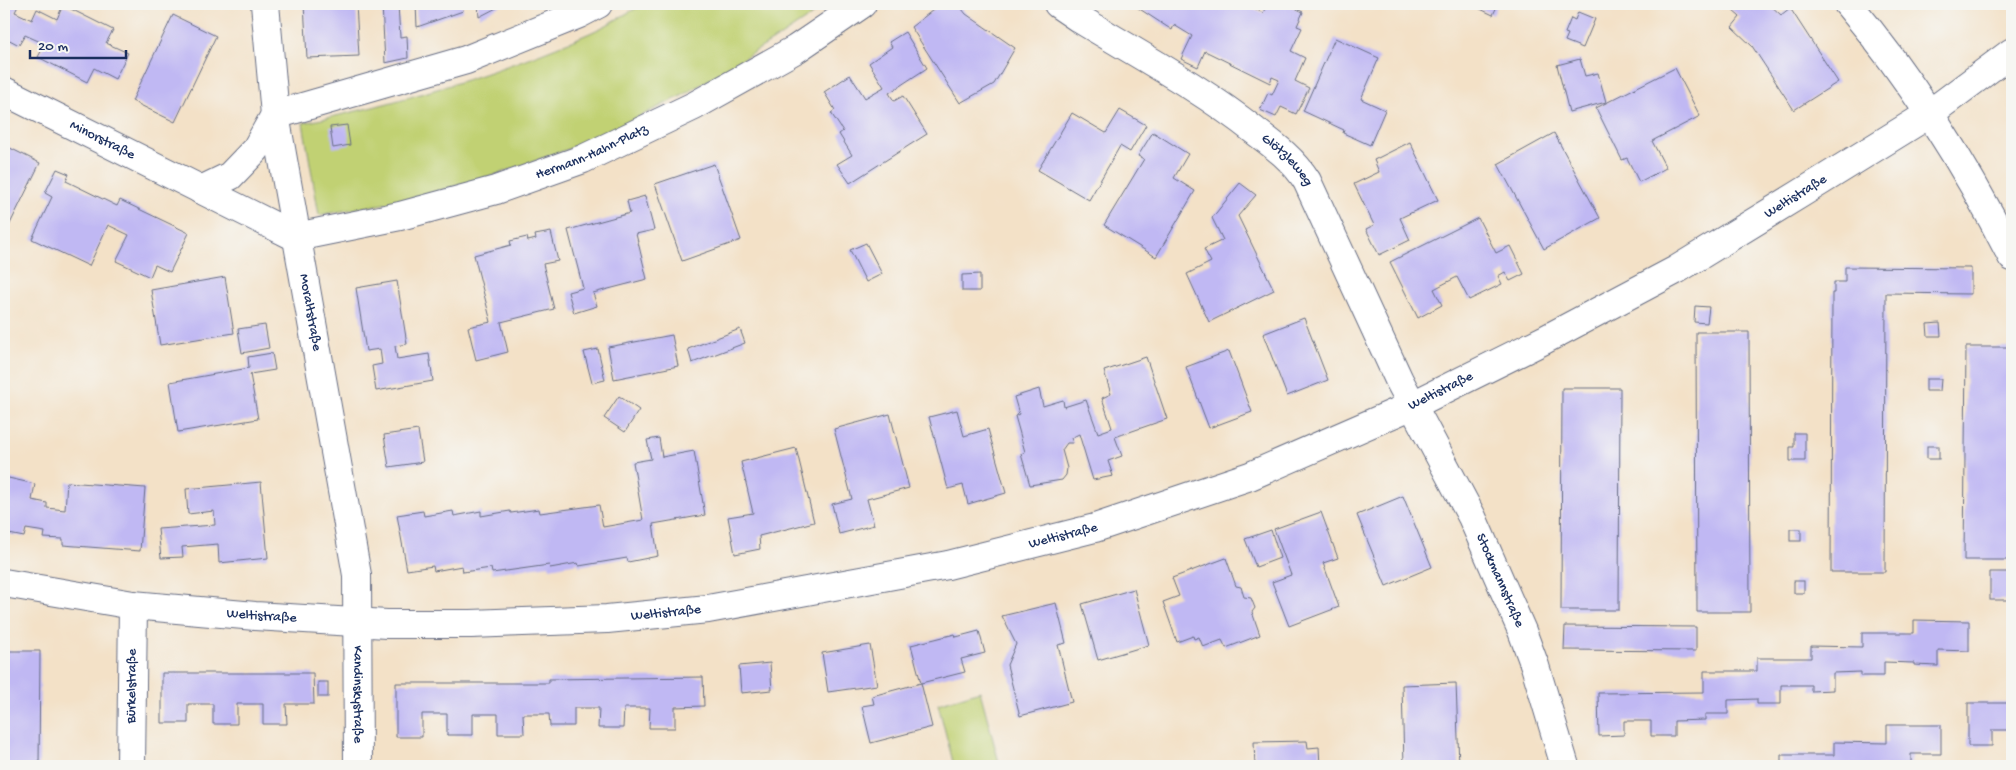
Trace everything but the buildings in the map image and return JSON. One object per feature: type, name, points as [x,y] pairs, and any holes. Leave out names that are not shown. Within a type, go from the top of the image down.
[{"type":"street","name":"Moraltstraße","points":[[265,4],[275,115],[357,575],[358,622]]},
{"type":"street","points":[[202,190],[230,176],[256,149],[275,115],[466,60],[580,14],[598,4]]},
{"type":"street","name":"Hermann-Hahn-Platz","points":[[296,237],[400,216],[496,190],[583,159],[720,91],[796,48],[862,4]]},
{"type":"street","name":"Glötzleweg","points":[[1058,4],[1080,20],[1222,105],[1288,156],[1298,167],[1307,181],[1398,380],[1413,406]]},
{"type":"street","points":[[1848,4],[1876,37],[1929,114],[2012,257]]},
{"type":"street","name":"Weltistraße","points":[[4,583],[134,604],[255,616],[358,622],[471,624],[607,618],[708,609],[948,566],[1095,528],[1231,483],[1413,406],[1544,340],[1676,270],[1929,114],[2012,52]]},
{"type":"street","name":"Minorstraße","points":[[4,91],[296,237]]},
{"type":"street","name":"Stockmannstraße","points":[[1413,406],[1472,517],[1522,631],[1535,666],[1565,766]]},
{"type":"street","name":"Bürkelstraße","points":[[131,766],[134,604]]},
{"type":"street","name":"Kandinskystraße","points":[[358,622],[358,766]]},
{"type":"green space","points":[[644,4],[829,4],[685,94],[586,143],[492,176],[401,201],[319,215],[303,123],[376,106],[485,74],[590,33]]},
{"type":"green space","points":[[980,691],[1000,766],[954,766],[938,704]]}]
